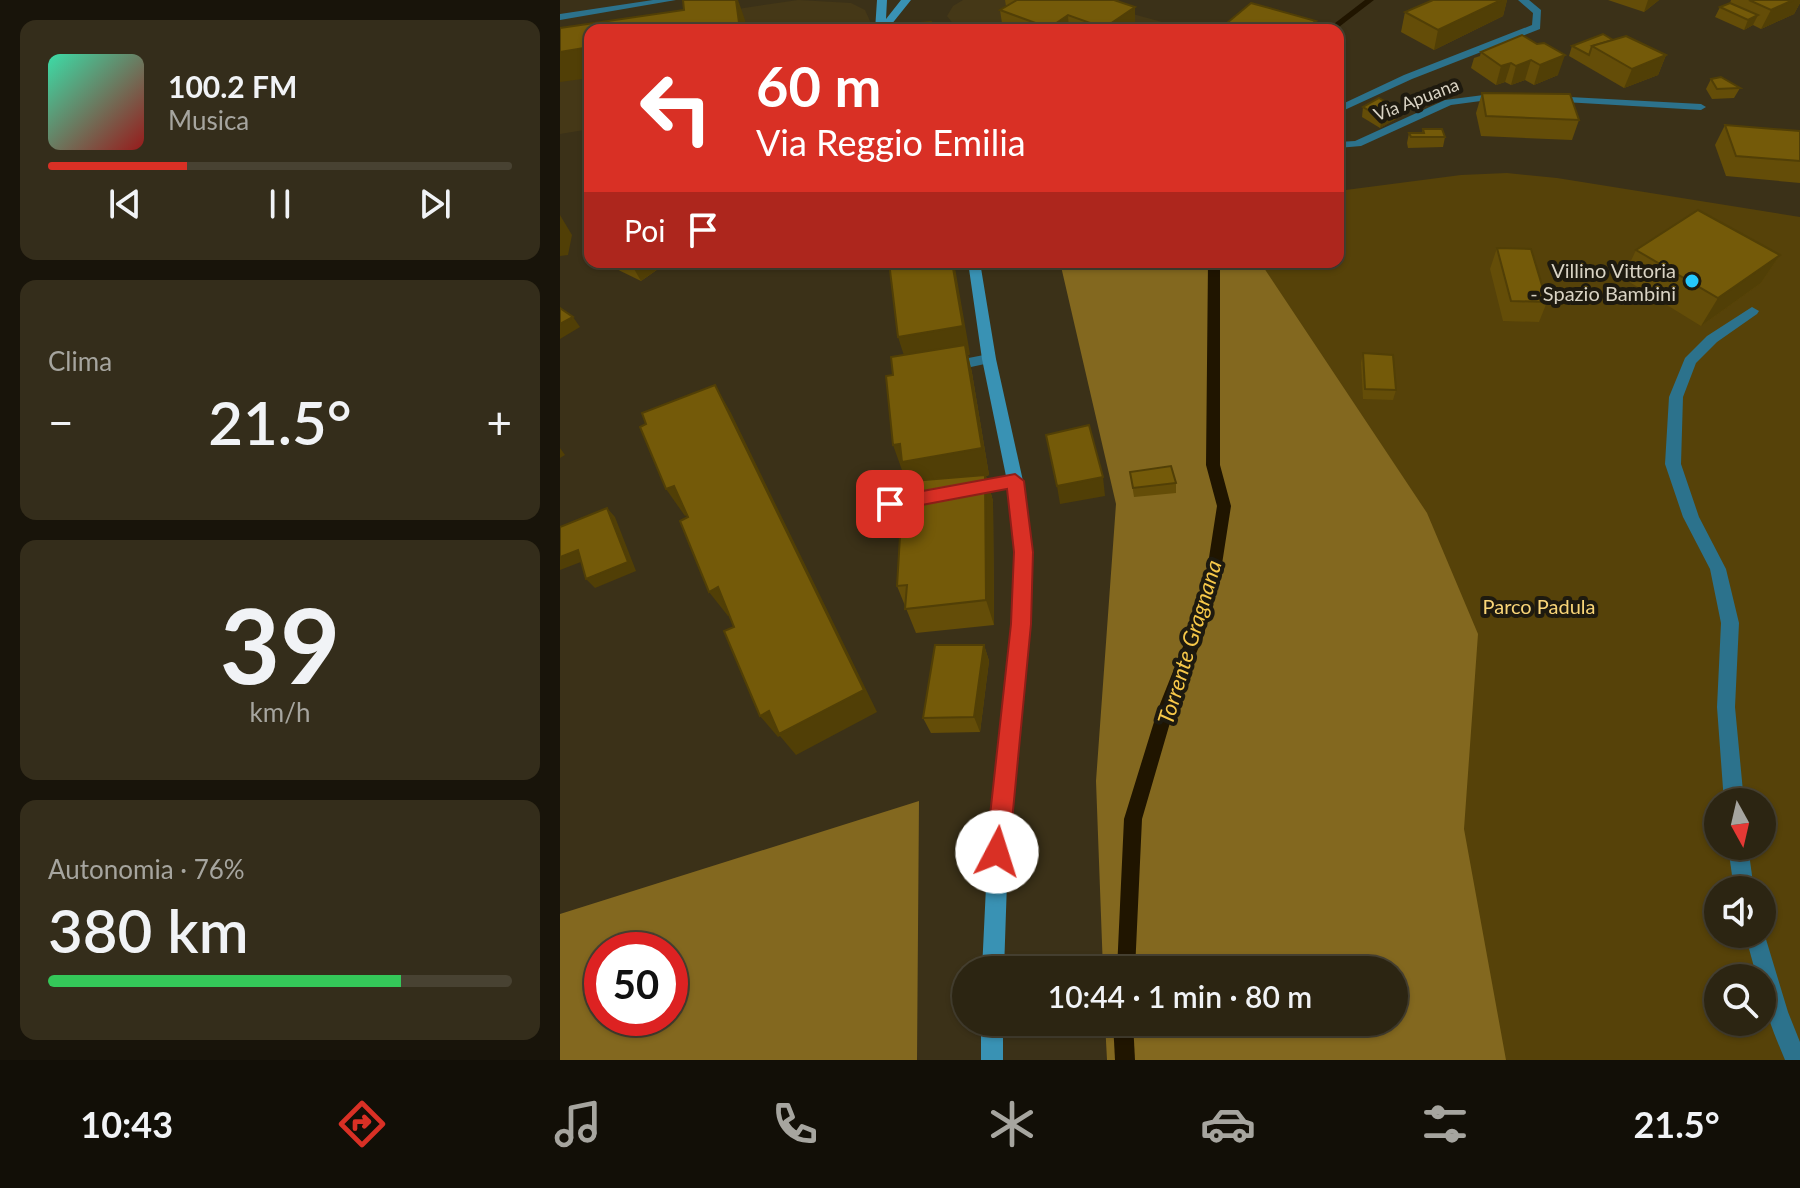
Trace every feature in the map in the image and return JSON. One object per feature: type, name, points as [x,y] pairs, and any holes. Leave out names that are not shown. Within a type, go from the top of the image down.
[{"type":"main road","points":[[881,24],[882,0]]},
{"type":"main road","points":[[886,24],[906,0]]},
{"type":"main road","points":[[975,268],[989,359],[1015,481],[1024,552],[1021,624],[999,824],[994,956]]},
{"type":"main road","points":[[992,1036],[992,1060]]},
{"type":"street","points":[[560,17],[671,0]]},
{"type":"street","name":"Via Apuana","points":[[1344,107],[1408,77],[1537,27],[1538,12],[1523,0]]},
{"type":"street","name":"Via Apuana","points":[[1344,145],[1357,144],[1449,102],[1470,97],[1512,96]]},
{"type":"street","points":[[1543,98],[1701,107]]},
{"type":"street","points":[[1733,788],[1726,707],[1730,623],[1718,569],[1691,517],[1673,464],[1676,397],[1690,361],[1712,339],[1752,311]]},
{"type":"street","points":[[928,370],[989,359]]},
{"type":"street","points":[[890,504],[1015,481]]},
{"type":"street","points":[[1760,948],[1777,1012],[1796,1060]]},
{"type":"shaded area","points":[[798,0],[851,3],[865,10],[870,21],[869,24],[637,24]]},
{"type":"shaded area","points":[[963,0],[1119,0],[1122,11],[1169,24],[953,24],[947,16],[953,6]]},
{"type":"shaded area","points":[[584,32],[584,130],[560,134],[560,36]]},
{"type":"shaded area","points":[[1061,268],[1264,268],[1427,513],[1478,634],[1464,829],[1506,1060],[1107,1060],[1106,1036],[1408,1036],[1408,956],[1102,956],[1096,781],[1116,504]]},
{"type":"shaded area","points":[[919,801],[917,1060],[560,1060],[560,914]]},
{"type":"green space","name":"Parco Padula","points":[[1507,173],[1557,178],[1800,217],[1800,1060],[1307,1060],[1362,1036],[1408,1036],[1408,956],[1391,956],[1260,268],[1344,268],[1344,190],[1461,175]]},
{"type":"building","points":[[683,0],[736,0],[739,24],[588,24],[684,10]]},
{"type":"building","points":[[1017,0],[1114,0],[1135,7],[1110,24],[1093,24],[1068,15],[1055,24],[1038,24],[1000,10]]},
{"type":"building","points":[[1433,0],[1501,0],[1438,30],[1405,12]]},
{"type":"building","points":[[1749,0],[1793,0],[1771,10]]},
{"type":"building","points":[[1251,3],[1316,21],[1311,24],[1227,23]]},
{"type":"building","points":[[1730,3],[1758,15],[1748,20],[1720,7]]},
{"type":"building","points":[[584,25],[584,48],[560,52],[560,28]]},
{"type":"building","points":[[1603,34],[1613,40],[1592,46],[1589,55],[1572,46]]},
{"type":"building","points":[[1522,35],[1565,55],[1540,65],[1531,60],[1516,66],[1511,63],[1501,66],[1481,52]]},
{"type":"building","points":[[1626,36],[1666,55],[1632,69],[1592,46]]},
{"type":"building","points":[[1721,77],[1740,88],[1717,89],[1711,79]]},
{"type":"building","points":[[1482,93],[1570,94],[1579,120],[1486,116]]},
{"type":"building","points":[[1379,98],[1398,109],[1382,118],[1363,107]]},
{"type":"building","points":[[1725,125],[1800,131],[1800,161],[1736,156]]},
{"type":"building","points":[[1423,129],[1442,129],[1445,137],[1411,137],[1409,133],[1424,133]]},
{"type":"building","points":[[1698,210],[1780,255],[1718,298],[1636,250]]},
{"type":"building","points":[[1497,248],[1531,249],[1547,302],[1511,301]]},
{"type":"building","points":[[890,268],[953,268],[963,326],[898,337]]},
{"type":"building","points":[[560,308],[573,317],[560,324]]},
{"type":"building","points":[[965,345],[982,448],[902,462],[900,444],[893,445],[886,376],[893,375],[891,357]]},
{"type":"building","points":[[1363,353],[1393,355],[1396,390],[1365,389]]},
{"type":"building","points":[[715,385],[864,690],[779,734],[769,711],[760,716],[724,631],[734,627],[718,587],[709,592],[680,521],[688,517],[674,486],[666,489],[640,427],[646,424],[642,413]]},
{"type":"building","points":[[1089,425],[1103,477],[1057,486],[1046,435]]},
{"type":"building","points":[[1171,466],[1176,483],[1133,488],[1130,472]]},
{"type":"building","points":[[985,475],[986,600],[905,609],[907,585],[897,586],[902,503],[911,502],[912,481]]},
{"type":"building","points":[[607,508],[628,562],[586,579],[578,550],[560,557],[560,527]]},
{"type":"building","points":[[935,645],[984,645],[974,717],[923,718]]},
{"type":"waterway","name":"Torrente Gragnana","points":[[1338,24],[1370,0]]},
{"type":"waterway","name":"Torrente Gragnana","points":[[1127,956],[1133,819],[1166,709],[1196,634],[1213,577],[1224,506],[1213,465],[1214,268]]},
{"type":"waterway","name":"Torrente Gragnana","points":[[1124,1036],[1125,1060]]},
{"type":"place","name":"Villino Vittoria - Spazio Bambini","points":[[1692,281]]},
{"type":"route","points":[[890,504],[1015,481],[1024,552],[1021,624],[997,852]]}]
